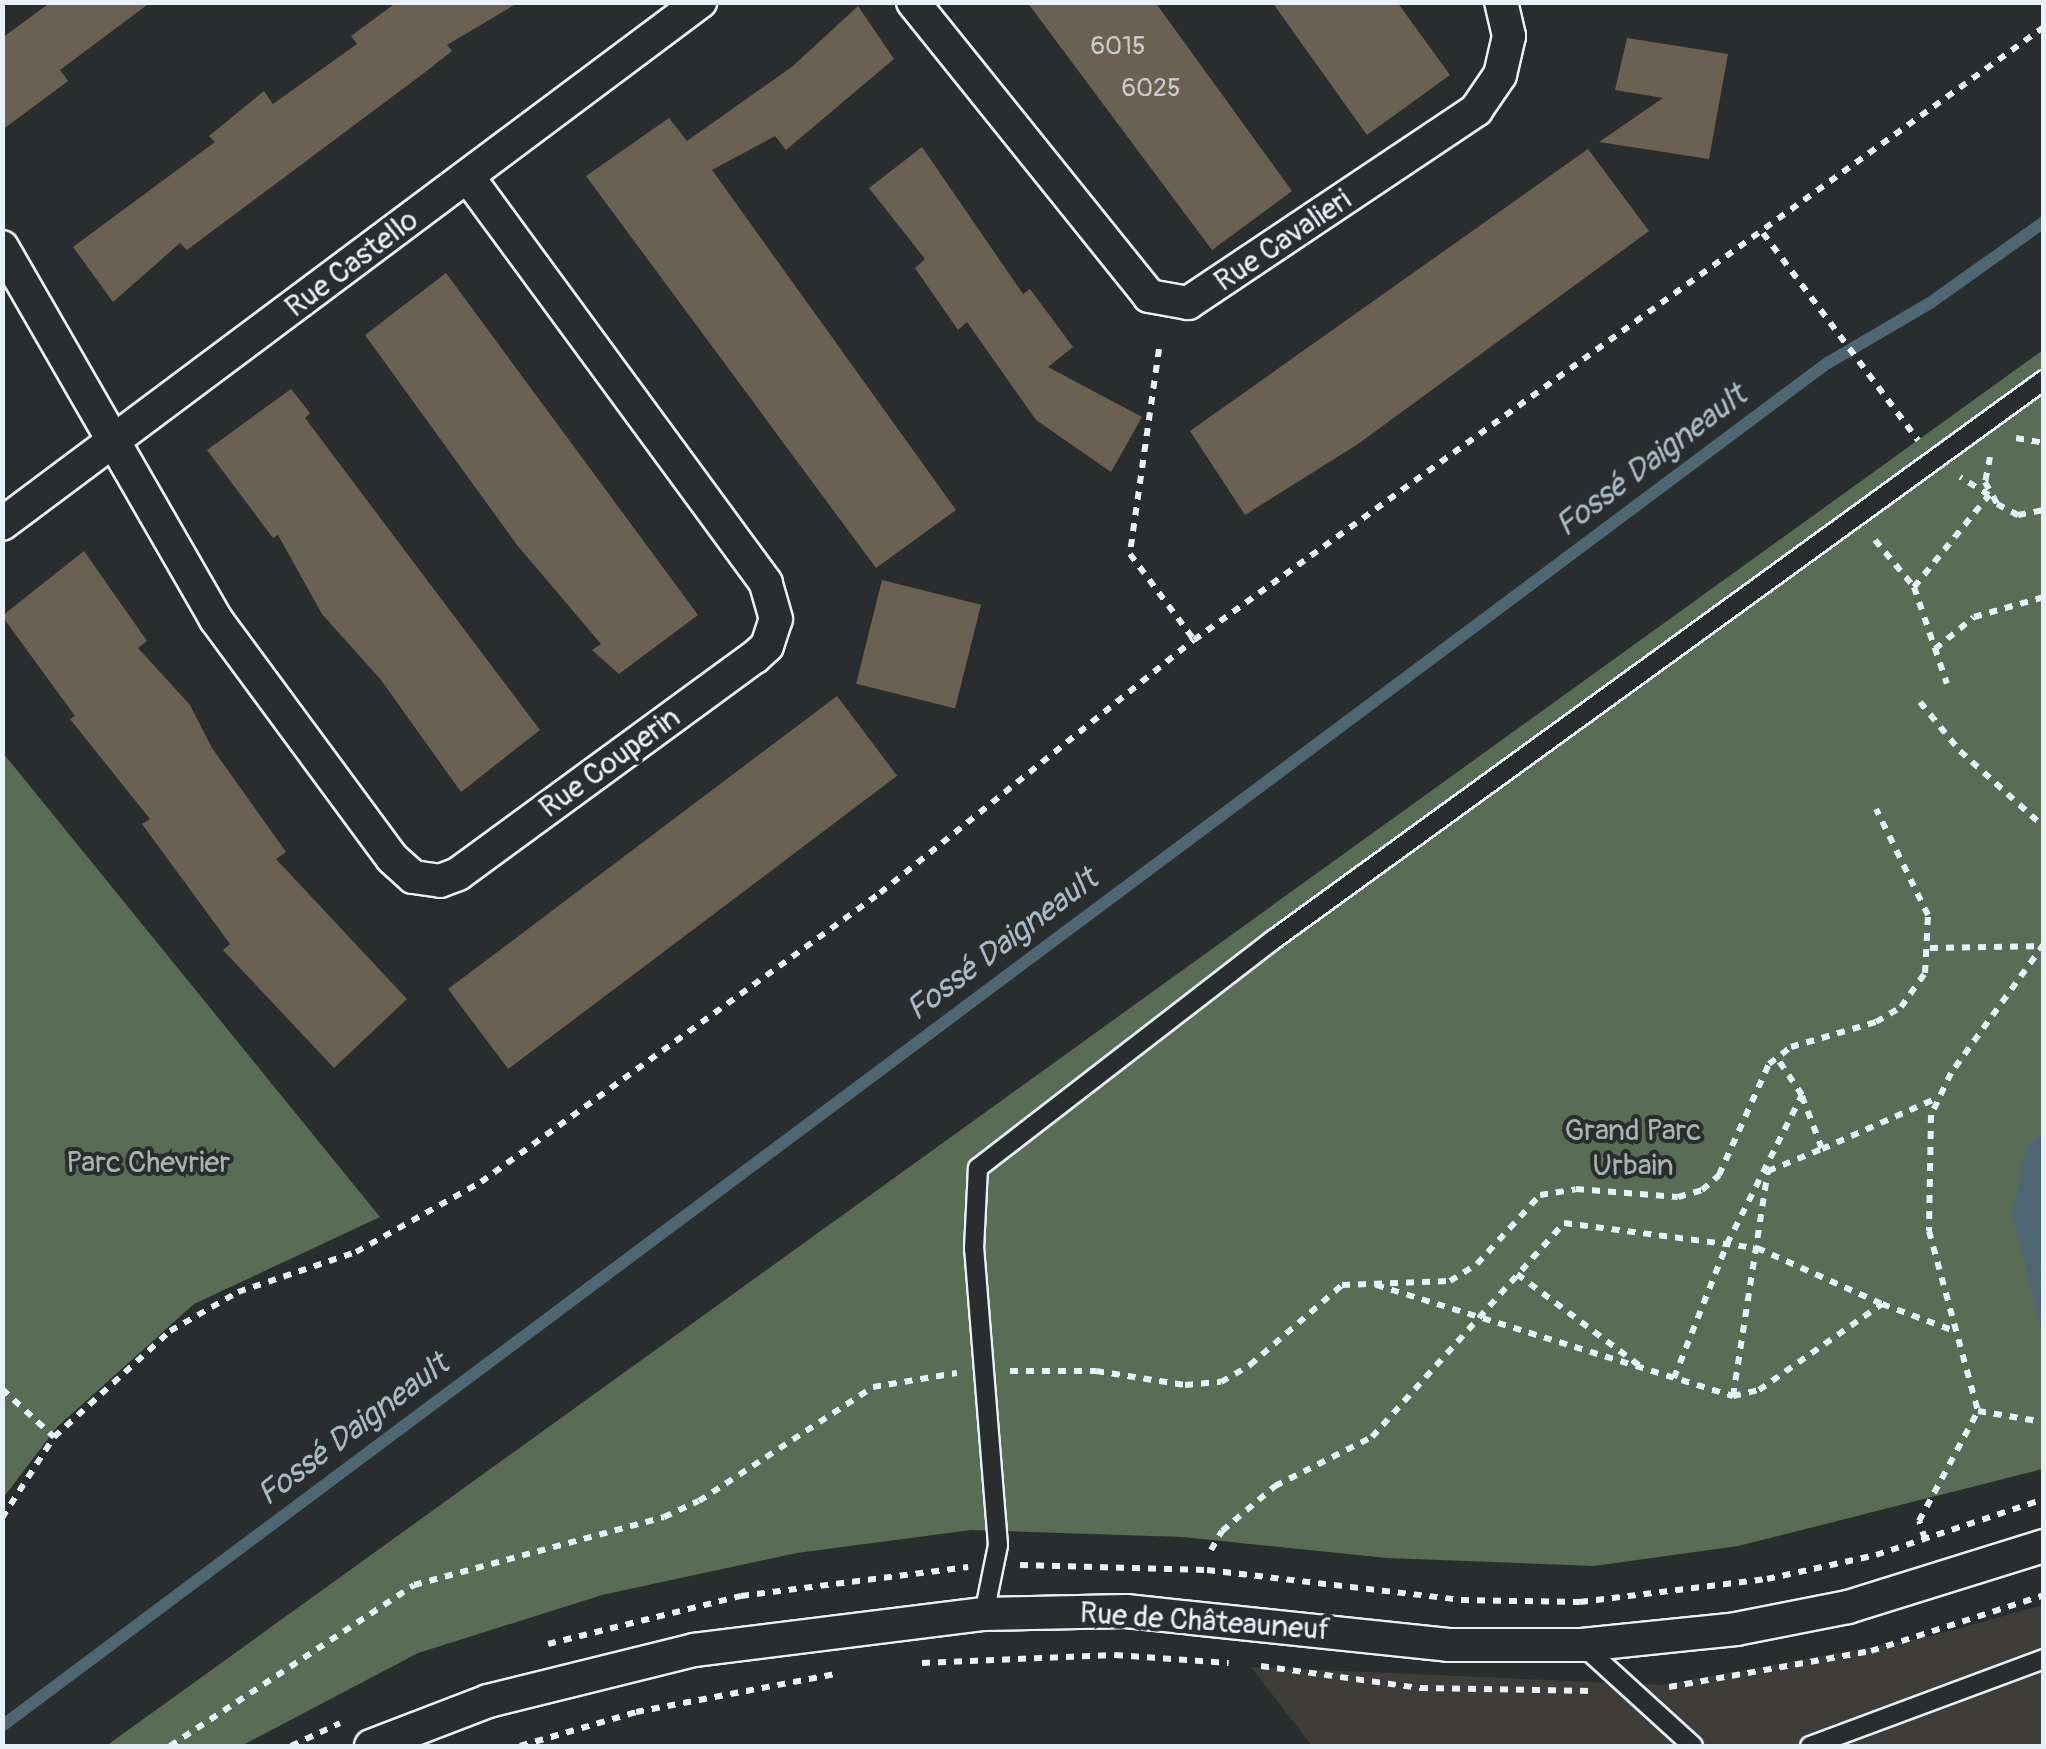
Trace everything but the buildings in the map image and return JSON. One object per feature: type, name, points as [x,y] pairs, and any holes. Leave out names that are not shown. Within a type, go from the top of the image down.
[{"type":"street","name":"Rue Castello","points":[[2,524],[700,2]]},
{"type":"street","name":"Rue Cavalieri","points":[[913,2],[1149,296],[1188,303],[1476,110],[1500,75],[1509,36],[1500,2]]},
{"type":"street","name":"Rue Couperin","points":[[115,441],[215,618],[392,858],[413,877],[440,881],[458,874],[755,657],[774,628],[766,584],[468,177]]},
{"type":"street","points":[[2,247],[115,441]]},
{"type":"street","name":"Rue de Châteauneuf","points":[[371,1746],[488,1701],[694,1650],[984,1614],[1126,1611],[1448,1645],[1582,1645],[1736,1629],[1848,1607],[2044,1546]]},
{"type":"lane","points":[[984,1614],[998,1546],[974,1249],[978,1168],[1272,940],[2044,380]]},
{"type":"lane","points":[[1582,1645],[1693,1746]]},
{"type":"lane","points":[[1810,1746],[2044,1659]]},
{"type":"path","points":[[2,1518],[54,1437],[170,1331],[238,1292],[356,1252],[481,1182],[880,893],[1194,640],[2044,27]]},
{"type":"path","points":[[1763,233],[1909,428]]},
{"type":"path","points":[[1158,349],[1130,554],[1194,640]]},
{"type":"path","points":[[1914,587],[1989,495],[1986,468],[2000,446],[2025,438],[2044,443]]},
{"type":"path","points":[[1989,495],[2018,515],[2044,510]]},
{"type":"path","points":[[1856,517],[1914,587],[1947,684]]},
{"type":"path","points":[[1935,649],[1974,617],[2044,597]]},
{"type":"path","points":[[1920,702],[1960,750],[2044,827]]},
{"type":"path","points":[[170,1746],[414,1586],[699,1502],[873,1387],[984,1371],[1096,1371],[1184,1385],[1221,1382],[1250,1366],[1342,1286],[1360,1280],[1422,1286],[1450,1281],[1553,1190],[1678,1197],[1702,1190],[1718,1175],[1777,1058],[1901,1007],[1925,973],[1930,948],[1928,915],[1876,809]]},
{"type":"path","points":[[1930,948],[2043,946]]},
{"type":"path","points":[[1919,1521],[1978,1411],[1952,1330],[1929,1232],[1931,1114],[2043,946]]},
{"type":"path","points":[[1777,1058],[1802,1095],[1822,1149]]},
{"type":"path","points":[[1674,1378],[1728,1244],[1768,1171],[1802,1095]]},
{"type":"path","points":[[1768,1171],[1940,1097]]},
{"type":"path","points":[[1733,1396],[1768,1171]]},
{"type":"path","points":[[1211,1550],[1222,1530],[1275,1486],[1372,1436],[1554,1230],[1576,1220],[1756,1248],[1882,1304],[1952,1330]]},
{"type":"path","points":[[1517,1274],[1644,1369]]},
{"type":"path","points":[[1360,1280],[1733,1396],[1758,1390],[1882,1304]]},
{"type":"path","points":[[2,1390],[54,1437]]},
{"type":"path","points":[[1978,1411],[2044,1422]]},
{"type":"path","points":[[1656,1689],[1871,1651],[2044,1595]]},
{"type":"path","points":[[914,1664],[1115,1655],[1242,1664],[1420,1688],[1576,1692]]},
{"type":"path","points":[[520,1746],[725,1692],[840,1673]]},
{"type":"shaded area","points":[[2043,1605],[2043,1746],[1312,1746],[1251,1667],[1661,1685],[1931,1636]]},
{"type":"green space","name":"Grand Parc Urbain","points":[[2043,350],[2043,1469],[1738,1546],[1594,1566],[1387,1558],[1183,1537],[971,1530],[797,1553],[602,1595],[418,1653],[241,1746],[106,1746]]},
{"type":"green space","name":"Parc Chevrier","points":[[3,753],[380,1217],[194,1304],[57,1427],[3,1498]]},
{"type":"water","points":[[2043,1133],[2043,1338],[2012,1215],[2026,1146]]},
{"type":"waterway","name":"Fossé Daigneault","points":[[2,1726],[1826,364],[1930,303],[2044,222]]}]
